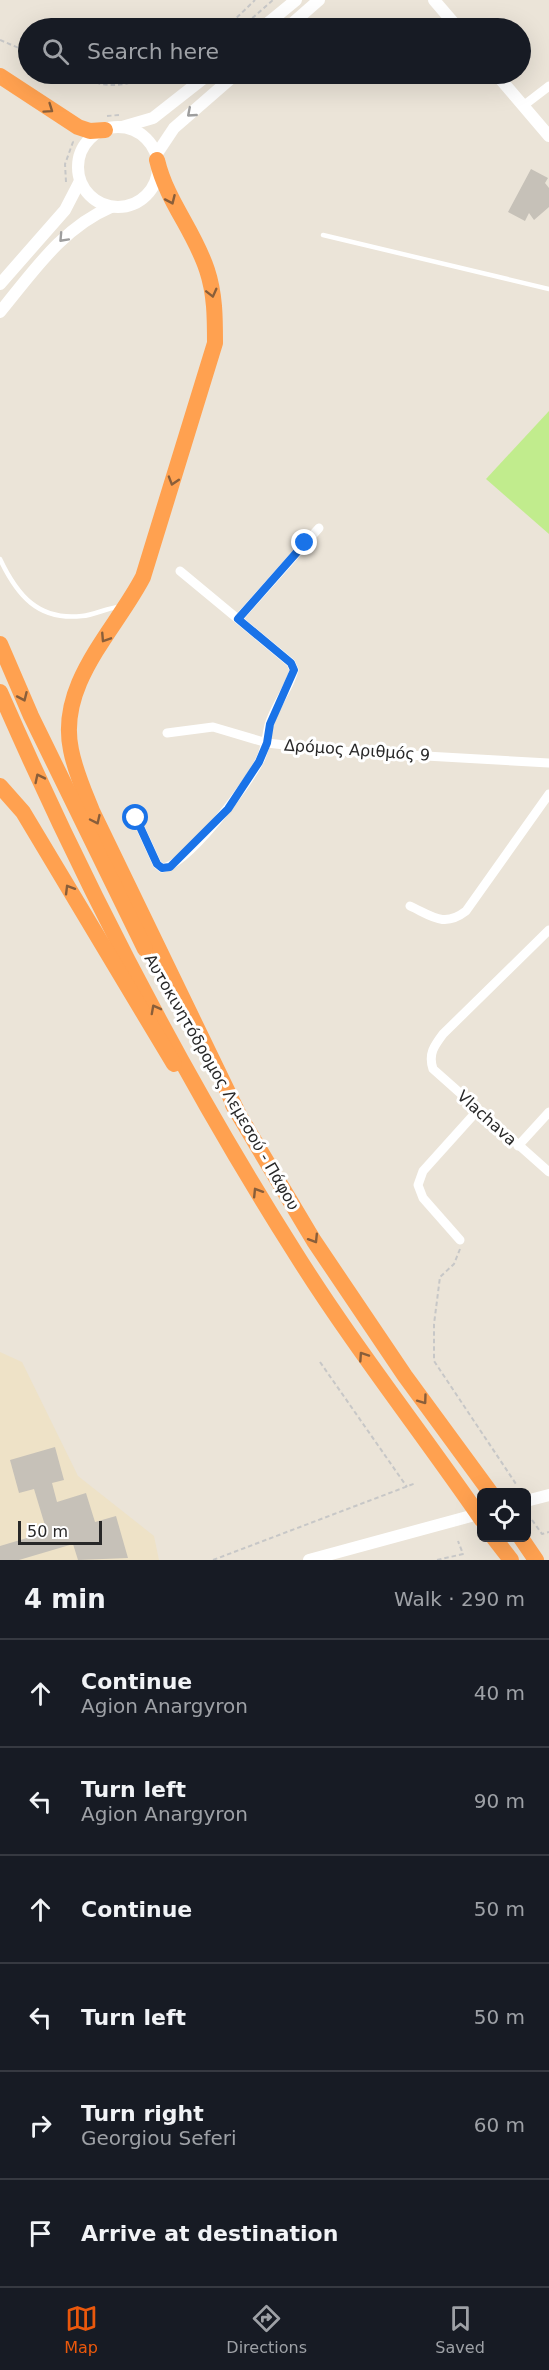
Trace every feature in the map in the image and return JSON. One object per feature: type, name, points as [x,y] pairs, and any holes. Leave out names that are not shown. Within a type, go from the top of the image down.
[{"type":"highway","points":[[0,76],[78,127],[90,131],[111,122]]},
{"type":"highway","points":[[157,157],[171,200],[206,269],[215,303],[215,344],[149,559],[128,607],[106,636],[79,682],[70,722],[70,748],[77,776],[96,821],[238,1113]]},
{"type":"highway","name":"Αυτοκινητόδρομος Λεμεσού - Πάφου","points":[[0,644],[31,716],[135,932],[238,1113],[314,1241],[405,1376],[487,1488]]},
{"type":"highway","name":"Αυτοκινητόδρομος Λεμεσού - Πάφου","points":[[0,692],[112,928],[222,1134],[295,1253],[383,1386],[477,1513]]},
{"type":"highway","points":[[0,786],[23,812],[160,1044],[222,1134]]},
{"type":"highway","points":[[497,1542],[511,1560]]},
{"type":"highway","points":[[524,1542],[536,1560]]},
{"type":"main road","points":[[274,18],[296,0]]},
{"type":"main road","points":[[299,18],[320,0]]},
{"type":"main road","points":[[434,0],[449,18]]},
{"type":"main road","points":[[111,207],[92,198],[80,181],[78,168],[85,145],[111,122],[153,118],[196,84]]},
{"type":"main road","points":[[0,312],[72,228],[88,217],[111,207],[133,205],[142,199],[156,182],[157,157],[174,128],[225,84]]},
{"type":"main road","points":[[504,84],[549,136]]},
{"type":"main road","points":[[111,122],[142,135],[157,157]]},
{"type":"main road","points":[[0,284],[65,210],[80,181]]},
{"type":"main road","points":[[531,1500],[549,1495]]},
{"type":"main road","points":[[309,1560],[477,1514]]},
{"type":"street","points":[[523,106],[549,86]]},
{"type":"street","points":[[238,619],[319,528]]},
{"type":"street","points":[[136,818],[157,864],[162,868],[170,867],[228,809],[259,762],[267,743],[270,724],[294,670],[291,663],[180,571]]},
{"type":"street","name":"Δρόμος Αριθμός 9","points":[[167,733],[213,727],[267,743],[338,751],[549,763]]},
{"type":"street","points":[[410,906],[444,921],[455,920],[466,911],[549,794]]},
{"type":"street","name":"Vlachava","points":[[549,930],[443,1034],[432,1050],[430,1060],[433,1069],[477,1111],[549,1172]]},
{"type":"street","points":[[460,1240],[423,1198],[418,1185],[423,1172],[477,1111]]},
{"type":"street","points":[[518,1146],[549,1112]]},
{"type":"lane","points":[[323,235],[549,289]]},
{"type":"lane","points":[[0,559],[17,592],[34,606],[55,615],[85,616],[113,607],[128,607]]},
{"type":"path","points":[[236,18],[255,0]]},
{"type":"path","points":[[252,18],[273,0]]},
{"type":"path","points":[[0,39],[18,47]]},
{"type":"path","points":[[95,84],[117,84]]},
{"type":"path","points":[[65,136],[73,142],[65,164],[66,186]]},
{"type":"path","points":[[460,1240],[460,1252],[454,1264],[440,1277],[434,1324],[434,1361],[516,1484]]},
{"type":"path","points":[[320,1362],[407,1487]]},
{"type":"path","points":[[213,1560],[416,1483]]},
{"type":"path","points":[[532,1520],[542,1534],[549,1532]]},
{"type":"path","points":[[437,1560],[463,1554],[458,1541]]},
{"type":"shaded area","points":[[0,1352],[22,1362],[78,1476],[154,1536],[159,1560],[0,1560]]},
{"type":"green space","points":[[549,411],[549,534],[486,479]]},
{"type":"building","points":[[531,169],[548,178],[545,183],[549,188],[549,207],[534,220],[529,213],[525,221],[508,212]]},
{"type":"building","points":[[55,1447],[64,1480],[52,1483],[57,1502],[86,1493],[95,1522],[116,1516],[128,1558],[78,1560],[73,1544],[19,1560],[0,1560],[0,1546],[47,1532],[34,1489],[19,1493],[10,1460]]},
{"type":"route","points":[[136,818],[157,864],[162,868],[170,867],[177,863],[228,809],[259,762],[267,743],[270,724],[294,670],[291,663],[238,619],[305,543]]}]
